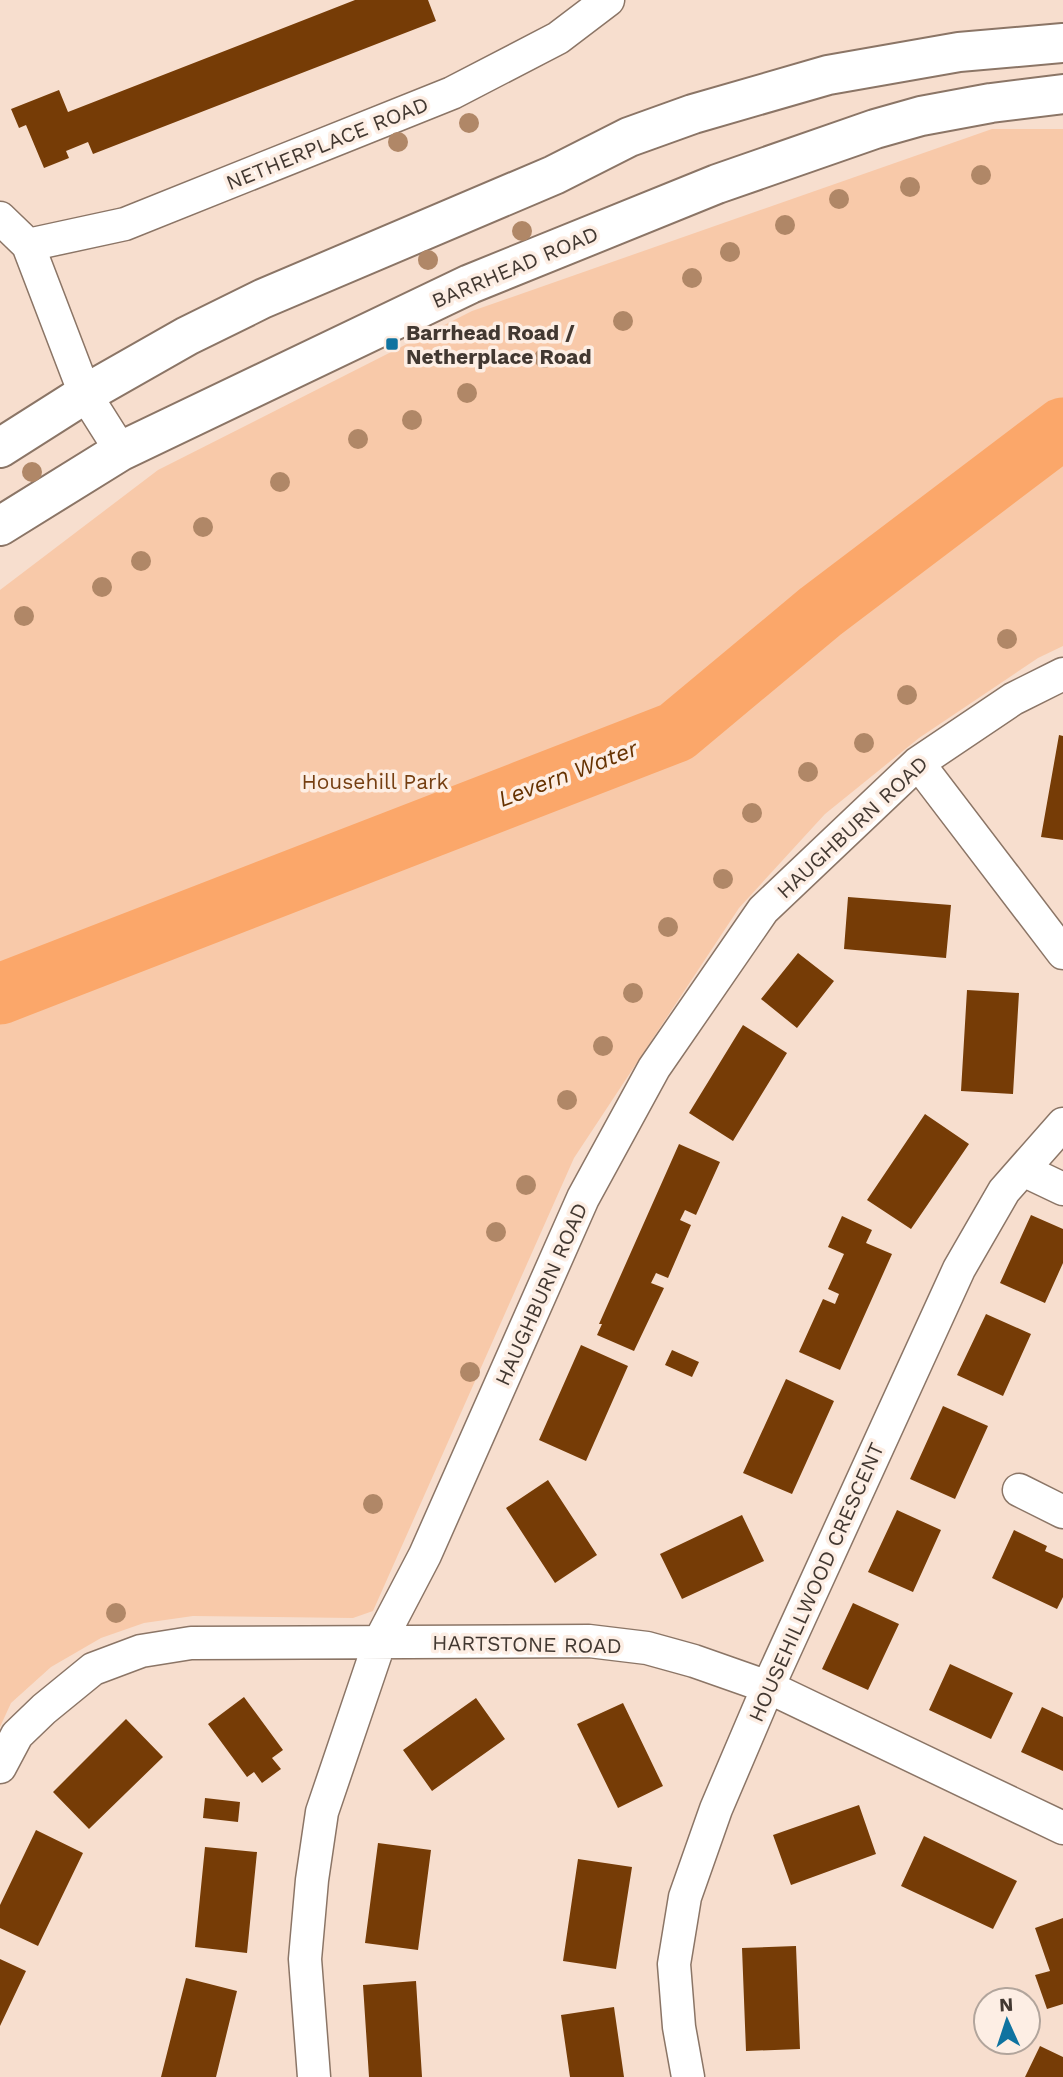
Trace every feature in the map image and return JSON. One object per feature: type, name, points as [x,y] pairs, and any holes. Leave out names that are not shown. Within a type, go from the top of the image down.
[{"type":"main road","points":[[0,448],[85,394],[187,336],[262,299],[554,175],[629,137],[719,106],[828,75],[959,52],[1063,43]]},
{"type":"main road","name":"BARRHEAD ROAD","points":[[0,526],[121,451],[470,284],[716,184],[862,133],[921,116],[1063,94]]},
{"type":"street","name":"NETHERPLACE ROAD","points":[[28,245],[124,224],[452,93],[558,38],[608,0]]},
{"type":"street","points":[[0,218],[28,245],[85,394],[121,451]]},
{"type":"street","name":"HAUGHBURN ROAD","points":[[314,2077],[305,1959],[312,1880],[322,1812],[380,1641],[425,1555],[583,1199],[654,1068],[763,910],[918,764],[1013,699],[1063,674]]},
{"type":"street","points":[[918,764],[1063,953]]},
{"type":"street","name":"HOUSEHILLWOOD CRESCENT","points":[[688,2077],[679,2027],[674,1964],[685,1897],[716,1810],[768,1687],[959,1269],[1004,1191],[1063,1124]]},
{"type":"street","points":[[1023,1170],[1063,1189]]},
{"type":"street","points":[[1019,1490],[1063,1512]]},
{"type":"street","name":"HARTSTONE ROAD","points":[[0,1767],[17,1735],[44,1709],[93,1669],[141,1651],[191,1643],[589,1642],[647,1648],[768,1687],[1063,1828]]},
{"type":"green space","name":"Househill Park","points":[[992,129],[1063,129],[1063,646],[1038,658],[919,738],[825,814],[739,908],[574,1158],[373,1611],[353,1618],[193,1616],[144,1623],[101,1638],[51,1667],[11,1703],[0,1727],[0,590],[158,470],[472,311]]},
{"type":"building","points":[[355,0],[428,0],[436,21],[93,154],[88,142],[66,151],[69,158],[44,168],[26,125],[19,128],[11,109],[59,90],[68,112]]},
{"type":"building","points":[[1059,735],[1063,736],[1063,840],[1041,837]]},
{"type":"building","points":[[848,897],[951,905],[946,958],[844,949]]},
{"type":"building","points":[[798,953],[834,981],[797,1028],[761,999]]},
{"type":"building","points":[[967,990],[1019,993],[1013,1094],[961,1091]]},
{"type":"building","points":[[743,1025],[787,1053],[733,1141],[689,1113]]},
{"type":"building","points":[[925,1114],[969,1144],[911,1229],[867,1200]]},
{"type":"building","points":[[679,1144],[720,1162],[696,1215],[685,1210],[680,1220],[691,1225],[668,1278],[656,1273],[651,1283],[664,1288],[634,1351],[597,1335],[602,1324],[599,1324]]},
{"type":"building","points":[[1031,1215],[1063,1229],[1063,1263],[1045,1303],[1000,1283]]},
{"type":"building","points":[[842,1216],[872,1230],[866,1243],[892,1254],[840,1370],[799,1352],[823,1299],[835,1304],[839,1294],[828,1289],[844,1254],[828,1247]]},
{"type":"building","points":[[986,1314],[1031,1334],[1003,1396],[957,1375]]},
{"type":"building","points":[[581,1345],[628,1366],[586,1461],[539,1440]]},
{"type":"building","points":[[672,1350],[699,1362],[692,1377],[665,1365]]},
{"type":"building","points":[[786,1379],[834,1401],[792,1494],[743,1473]]},
{"type":"building","points":[[943,1406],[988,1426],[955,1499],[910,1479]]},
{"type":"building","points":[[548,1480],[597,1555],[555,1583],[506,1508]]},
{"type":"building","points":[[897,1510],[941,1530],[913,1592],[868,1572]]},
{"type":"building","points":[[742,1515],[764,1561],[682,1599],[660,1554]]},
{"type":"building","points":[[1014,1530],[1047,1546],[1045,1551],[1063,1559],[1063,1597],[1057,1609],[992,1578]]},
{"type":"building","points":[[853,1603],[899,1624],[868,1690],[822,1669]]},
{"type":"building","points":[[950,1664],[1013,1693],[991,1739],[929,1710]]},
{"type":"building","points":[[244,1697],[283,1750],[272,1758],[281,1769],[262,1783],[254,1772],[247,1777],[208,1724]]},
{"type":"building","points":[[476,1698],[505,1739],[432,1791],[403,1750]]},
{"type":"building","points":[[623,1703],[663,1786],[618,1808],[577,1724]]},
{"type":"building","points":[[1042,1707],[1063,1717],[1063,1771],[1021,1752]]},
{"type":"building","points":[[126,1719],[163,1757],[89,1829],[53,1792]]},
{"type":"building","points":[[205,1798],[240,1802],[238,1822],[203,1818]]},
{"type":"building","points":[[859,1805],[876,1854],[791,1885],[773,1835]]},
{"type":"building","points":[[36,1830],[83,1853],[38,1946],[0,1928],[0,1905]]},
{"type":"building","points":[[924,1836],[1017,1881],[993,1929],[901,1886]]},
{"type":"building","points":[[378,1843],[431,1850],[418,1950],[365,1943]]},
{"type":"building","points":[[205,1847],[257,1852],[247,1953],[195,1947]]},
{"type":"building","points":[[578,1859],[632,1867],[616,1969],[563,1961]]},
{"type":"building","points":[[1063,1918],[1063,2004],[1047,2009],[1042,1986],[1039,1986],[1035,1975],[1050,1971],[1035,1928]]},
{"type":"building","points":[[796,1946],[800,2049],[746,2051],[742,1948]]},
{"type":"building","points":[[0,1959],[26,1971],[0,2026]]},
{"type":"building","points":[[186,1978],[237,1991],[216,2077],[161,2077]]},
{"type":"building","points":[[416,1981],[422,2077],[369,2077],[363,1985]]},
{"type":"building","points":[[614,2007],[624,2077],[570,2077],[561,2015]]},
{"type":"building","points":[[1042,2047],[1063,2057],[1063,2077],[1025,2077],[1035,2056],[1042,2056]]},
{"type":"waterway","name":"Levern Water","points":[[0,994],[676,732],[820,612],[1063,428]]},
{"type":"place","name":"Barrhead Road / Netherplace Road","points":[[392,344]]}]
